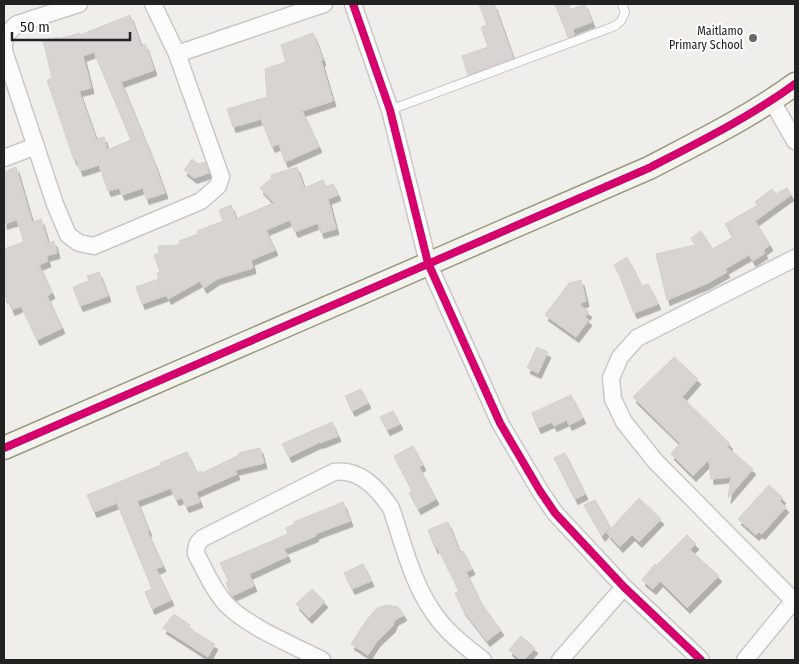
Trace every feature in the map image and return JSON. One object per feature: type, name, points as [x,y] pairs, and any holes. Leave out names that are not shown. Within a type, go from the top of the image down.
[{"type":"street","points":[[79,4],[17,24],[6,35],[4,52],[55,204],[68,235],[79,243],[94,246],[201,201],[218,186],[221,177],[177,54],[153,4]]},
{"type":"street","points":[[177,54],[324,4]]},
{"type":"street","points":[[353,4],[390,110],[428,263],[500,423],[555,513],[624,587],[701,660]]},
{"type":"street","points":[[4,448],[649,168],[772,101],[795,84]]},
{"type":"street","points":[[772,101],[795,141]]},
{"type":"street","points":[[4,158],[36,146]]},
{"type":"street","points":[[745,660],[795,601],[656,462],[624,422],[613,399],[612,378],[620,357],[637,338],[795,258]]},
{"type":"street","points":[[322,660],[262,629],[239,615],[226,604],[212,584],[196,554],[196,549],[197,544],[203,538],[334,472],[341,471],[364,479],[383,496],[391,508],[421,592],[433,613],[451,634],[483,660]]},
{"type":"street","points":[[560,660],[624,587]]},
{"type":"lane","points":[[390,110],[614,26],[621,21],[625,12],[622,4]]},
{"type":"building","points":[[479,4],[494,4],[513,58],[468,75],[462,56],[488,47],[481,27],[487,25]]},
{"type":"building","points":[[555,4],[569,4],[570,10],[585,4],[592,22],[573,29],[574,35],[568,37]]},
{"type":"building","points":[[130,15],[141,46],[145,44],[154,70],[121,82],[165,193],[146,199],[143,188],[122,195],[119,188],[108,191],[99,165],[80,171],[76,159],[74,160],[47,80],[52,78],[43,40],[59,37],[59,39],[80,33],[80,35]],"holes":[[[94,52],[131,140],[107,150],[104,137],[96,139],[79,91],[91,88],[83,56]]]},
{"type":"building","points":[[313,33],[323,60],[321,61],[333,101],[302,111],[319,147],[285,162],[279,144],[272,147],[261,119],[233,127],[227,109],[267,97],[265,69],[286,62],[281,45]]},
{"type":"building","points":[[192,159],[198,164],[205,162],[209,173],[194,178],[184,170]]},
{"type":"building","points":[[16,167],[32,222],[41,219],[48,243],[54,241],[57,253],[46,256],[48,261],[39,265],[52,293],[47,296],[62,328],[37,340],[21,306],[12,310],[6,297],[4,297],[4,249],[24,242],[17,220],[4,224],[4,172]]},
{"type":"building","points":[[297,167],[304,188],[323,180],[326,187],[333,184],[338,195],[328,199],[336,229],[321,233],[318,223],[295,232],[290,220],[266,230],[275,250],[251,260],[253,268],[217,279],[204,288],[200,281],[168,299],[167,295],[142,304],[136,287],[159,279],[157,273],[160,272],[154,255],[159,253],[158,246],[180,245],[179,241],[198,234],[197,231],[223,221],[219,210],[231,205],[236,219],[274,203],[260,188],[272,178],[271,175]]},
{"type":"building","points":[[787,188],[791,195],[755,221],[770,245],[763,250],[765,253],[753,261],[749,255],[725,269],[727,272],[708,283],[667,300],[656,254],[695,245],[691,238],[701,231],[713,249],[733,237],[725,224],[758,205],[755,202],[772,189],[776,194]]},
{"type":"building","points":[[627,257],[642,286],[648,284],[658,304],[634,313],[614,265]]},
{"type":"building","points":[[99,272],[108,296],[80,306],[73,287],[89,281],[87,276]]},
{"type":"building","points":[[581,280],[586,301],[579,304],[589,312],[585,317],[589,320],[576,337],[545,315],[569,283]]},
{"type":"building","points":[[537,347],[548,352],[538,373],[527,368]]},
{"type":"building","points":[[674,357],[698,379],[682,397],[730,444],[727,447],[753,469],[728,498],[731,477],[711,479],[709,460],[693,476],[671,454],[680,443],[633,397]]},
{"type":"building","points":[[361,389],[368,403],[352,411],[345,396]]},
{"type":"building","points":[[571,395],[583,418],[569,425],[567,420],[554,426],[552,422],[538,428],[532,413]]},
{"type":"building","points":[[393,411],[400,424],[387,430],[380,417]]},
{"type":"building","points":[[332,422],[338,436],[320,442],[289,457],[282,444]]},
{"type":"building","points":[[413,446],[423,465],[419,467],[436,499],[418,509],[409,493],[412,491],[394,456]]},
{"type":"building","points":[[260,448],[264,463],[235,470],[237,474],[196,492],[200,502],[186,507],[182,498],[176,500],[171,488],[137,501],[149,531],[147,531],[163,566],[156,569],[171,600],[152,609],[145,592],[152,589],[117,503],[94,512],[87,495],[161,465],[160,463],[187,452],[197,473],[201,471],[202,473],[239,455],[239,453]]},
{"type":"building","points":[[565,453],[585,494],[575,499],[554,458]]},
{"type":"building","points":[[769,485],[783,498],[780,501],[786,507],[762,534],[759,532],[756,535],[738,519]]},
{"type":"building","points":[[639,498],[661,519],[639,542],[632,535],[620,547],[607,533]]},
{"type":"building","points":[[595,500],[610,527],[602,536],[584,505]]},
{"type":"building","points":[[343,502],[350,521],[315,534],[316,536],[284,549],[288,556],[249,574],[254,586],[232,596],[226,583],[229,582],[220,563],[288,534],[286,528],[295,524],[294,522]]},
{"type":"building","points":[[448,522],[460,553],[463,551],[472,569],[466,572],[481,603],[501,630],[487,641],[463,610],[455,593],[459,591],[437,547],[435,548],[428,530]]},
{"type":"building","points":[[687,535],[696,544],[690,550],[719,576],[687,608],[660,581],[653,589],[642,580],[655,564],[656,566]]},
{"type":"building","points":[[363,564],[371,581],[352,589],[344,573]]},
{"type":"building","points":[[312,589],[325,602],[309,618],[296,604]]},
{"type":"building","points":[[387,605],[398,607],[404,615],[395,620],[392,627],[377,641],[368,655],[351,644],[377,608]]},
{"type":"building","points":[[174,614],[190,625],[188,628],[215,644],[208,657],[163,628]]},
{"type":"building","points":[[521,636],[535,648],[524,660],[521,660],[509,650]]},
{"type":"cycle path","points":[[353,4],[390,110],[428,263],[500,423],[555,513],[624,587],[701,660]]},
{"type":"cycle path","points":[[4,448],[649,168],[742,118],[795,84]]},
{"type":"place","name":"Maitlamo Primary School","points":[[753,38]]}]
